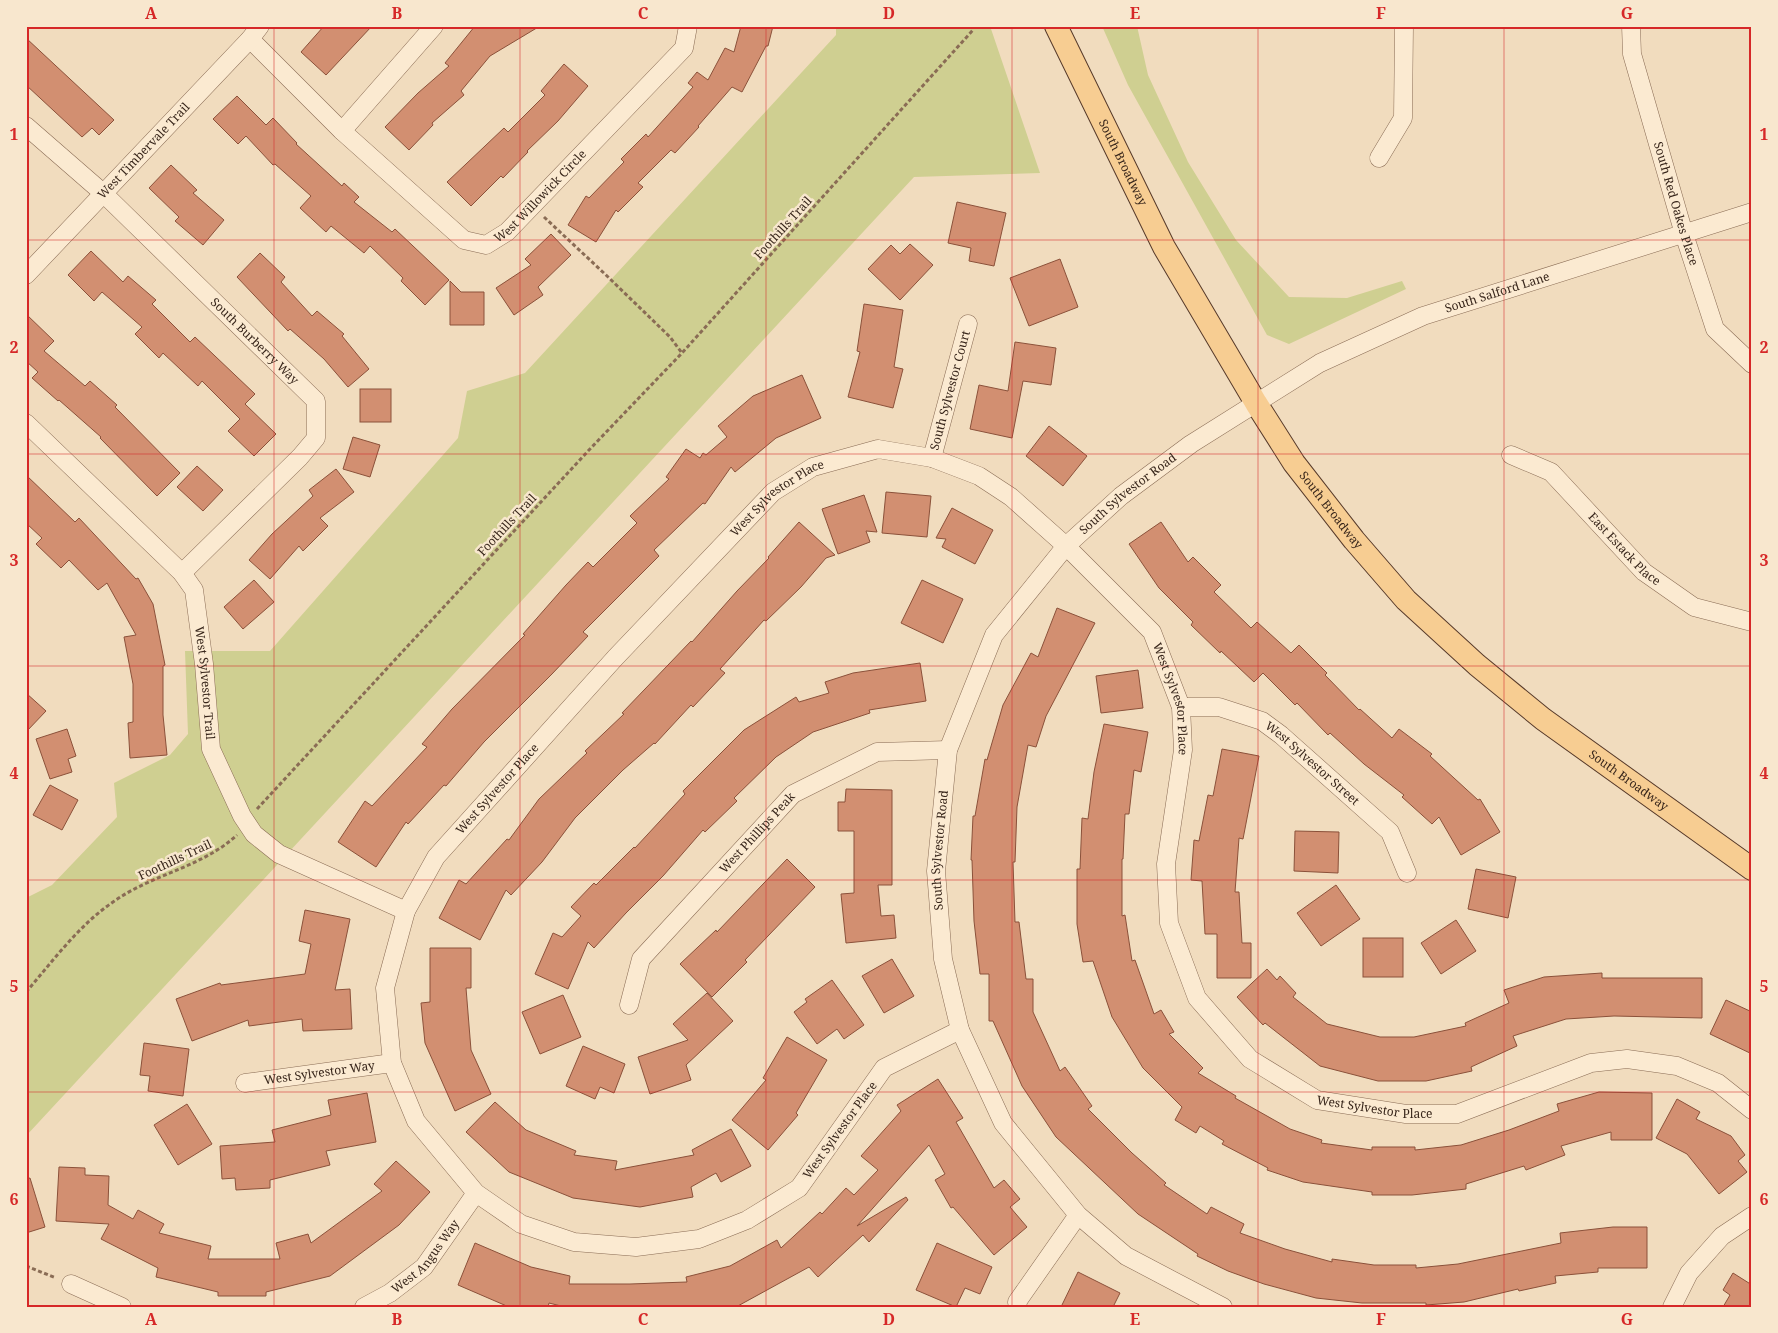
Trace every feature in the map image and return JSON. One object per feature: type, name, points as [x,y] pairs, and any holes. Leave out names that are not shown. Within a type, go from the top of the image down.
[{"type":"main road","name":"South Broadway","points":[[1056,26],[1164,247],[1256,403],[1294,463],[1354,540],[1406,600],[1477,665],[1543,719],[1752,869]]},
{"type":"street","points":[[342,130],[434,26]]},
{"type":"street","name":"West Willowick Circle","points":[[255,33],[342,130],[464,240],[486,245],[507,232],[684,48],[688,26]]},
{"type":"street","points":[[1379,158],[1403,118],[1404,26]]},
{"type":"street","name":"South Red Oakes Place","points":[[1631,26],[1632,54],[1684,234],[1715,329],[1752,364]]},
{"type":"street","name":"West Timbervale Trail","points":[[26,276],[255,33]]},
{"type":"street","name":"South Burberry Way","points":[[26,126],[103,193],[316,401],[316,438],[300,457],[182,573]]},
{"type":"street","name":"South Salford Lane","points":[[1256,403],[1320,363],[1423,316],[1752,212]]},
{"type":"street","name":"South Sylvestor Court","points":[[932,458],[968,324]]},
{"type":"street","name":"South Sylvestor Road","points":[[1223,1307],[1126,1256],[1078,1215],[1003,1122],[960,1030],[943,959],[936,871],[948,750],[994,635],[1066,546],[1121,496],[1183,449],[1256,403]]},
{"type":"street","name":"West Sylvestor Trail","points":[[26,423],[182,573],[194,590],[204,664],[210,749],[242,816],[254,834],[279,854],[406,911]]},
{"type":"street","name":"West Sylvestor Place","points":[[960,1030],[884,1068],[798,1188],[747,1220],[699,1239],[636,1247],[574,1242],[521,1224],[476,1193],[416,1121],[392,1063],[385,988],[406,911],[436,857],[615,658],[772,492],[813,467],[878,449],[932,458],[979,476],[1011,497],[1066,546],[1152,632],[1181,707],[1183,750],[1166,864],[1169,923],[1197,998],[1250,1059],[1317,1100],[1406,1114],[1457,1114],[1591,1063],[1627,1059],[1677,1066],[1718,1083],[1752,1110]]},
{"type":"street","name":"East Estack Place","points":[[1511,455],[1551,472],[1644,572],[1694,607],[1752,622]]},
{"type":"street","name":"West Sylvestor Street","points":[[1181,707],[1219,707],[1262,721],[1390,832],[1407,873]]},
{"type":"street","name":"West Phillips Peak","points":[[629,1005],[641,959],[793,794],[878,752],[948,750]]},
{"type":"street","name":"West Sylvestor Way","points":[[245,1083],[392,1063]]},
{"type":"street","name":"West Angus Way","points":[[364,1307],[390,1294],[424,1267],[476,1193]]},
{"type":"street","points":[[1018,1307],[1017,1302],[1078,1215]]},
{"type":"street","points":[[1672,1307],[1689,1273],[1722,1236],[1752,1216]]},
{"type":"street","points":[[71,1284],[122,1307]]},
{"type":"path","name":"Foothills Trail","points":[[26,992],[85,924],[113,901],[140,886],[201,860],[226,845],[248,825],[258,806],[589,450],[682,353],[973,30]]},
{"type":"path","points":[[531,207],[606,275],[670,337],[682,353]]},
{"type":"path","points":[[26,1266],[71,1284]]},
{"type":"green space","points":[[836,26],[990,26],[1040,173],[914,177],[26,1136],[26,898],[52,885],[117,817],[114,783],[170,755],[188,734],[185,651],[270,651],[458,438],[467,391],[525,373],[836,35]]},
{"type":"green space","points":[[1102,26],[1137,26],[1148,75],[1188,162],[1236,240],[1289,297],[1347,298],[1402,281],[1406,289],[1289,344],[1267,335],[1128,85]]},
{"type":"building","points":[[324,26],[372,26],[326,75],[301,52]]},
{"type":"building","points":[[475,26],[540,26],[490,56],[461,91],[464,95],[432,123],[433,125],[409,150],[385,127],[418,93],[449,66],[445,63]]},
{"type":"building","points":[[741,26],[773,26],[768,46],[766,46],[742,92],[732,87],[675,153],[671,150],[638,183],[643,187],[618,212],[616,210],[596,242],[568,225],[586,196],[589,198],[624,162],[621,159],[646,134],[648,137],[693,87],[688,83],[697,72],[708,80],[725,48],[734,52]]},
{"type":"building","points":[[26,38],[114,120],[99,135],[92,128],[82,137],[26,85]]},
{"type":"building","points":[[564,64],[588,86],[558,121],[503,178],[501,176],[471,206],[447,182],[504,128],[508,132],[545,95],[541,91]]},
{"type":"building","points":[[237,96],[266,125],[273,118],[296,144],[342,186],[344,183],[359,197],[354,202],[392,232],[395,229],[449,280],[425,305],[401,281],[403,278],[370,246],[364,253],[331,226],[326,232],[300,208],[311,196],[275,164],[273,165],[246,136],[238,144],[213,119]]},
{"type":"building","points":[[171,165],[197,190],[193,193],[224,220],[203,245],[175,221],[179,217],[149,188]]},
{"type":"building","points":[[957,202],[1006,213],[994,266],[969,261],[971,248],[948,243]]},
{"type":"building","points":[[551,234],[571,255],[538,287],[543,295],[514,315],[496,288],[531,265],[525,259]]},
{"type":"building","points":[[910,244],[933,265],[900,300],[868,269],[891,245],[900,254]]},
{"type":"building","points":[[91,251],[123,282],[128,276],[156,300],[152,304],[190,342],[195,337],[255,394],[245,404],[276,434],[254,456],[228,431],[240,419],[202,381],[198,386],[163,353],[159,358],[135,334],[142,327],[102,292],[94,301],[68,275]]},
{"type":"building","points":[[260,253],[285,277],[281,282],[312,316],[317,311],[344,334],[342,336],[369,369],[348,387],[324,359],[290,329],[288,331],[237,277]]},
{"type":"building","points":[[1060,259],[1078,307],[1029,326],[1010,278]]},
{"type":"building","points":[[450,281],[461,292],[484,292],[484,325],[450,325]]},
{"type":"building","points":[[864,304],[903,310],[894,367],[903,369],[893,408],[848,397],[860,352],[857,351]]},
{"type":"building","points":[[26,314],[54,341],[44,351],[85,386],[90,381],[117,405],[115,407],[180,473],[157,496],[101,437],[32,378],[38,372],[26,361]]},
{"type":"building","points":[[1015,342],[1056,348],[1051,385],[1023,381],[1012,438],[970,429],[979,385],[1008,391]]},
{"type":"building","points":[[802,375],[821,418],[776,438],[735,472],[731,467],[705,504],[703,503],[654,550],[659,556],[583,632],[588,636],[484,742],[446,786],[444,785],[408,824],[406,822],[376,867],[338,842],[365,801],[372,806],[427,747],[422,744],[452,709],[525,635],[523,634],[566,585],[588,562],[593,567],[637,523],[630,516],[669,479],[666,477],[686,449],[700,458],[703,453],[706,455],[727,437],[718,426],[753,396]]},
{"type":"building","points":[[360,389],[391,389],[391,422],[360,422]]},
{"type":"building","points":[[1049,426],[1087,456],[1063,486],[1026,456]]},
{"type":"building","points":[[353,437],[380,445],[370,477],[343,469]]},
{"type":"building","points":[[197,466],[223,490],[203,511],[177,487]]},
{"type":"building","points":[[336,469],[354,492],[320,518],[328,526],[303,551],[299,546],[270,579],[249,560],[272,534],[313,496],[309,490]]},
{"type":"building","points":[[26,475],[75,522],[79,518],[136,579],[138,578],[153,604],[165,665],[163,666],[163,715],[167,755],[130,758],[128,723],[133,722],[133,684],[124,637],[136,635],[107,583],[98,590],[69,560],[61,568],[36,544],[42,538],[26,523]]},
{"type":"building","points":[[886,492],[931,496],[927,537],[882,533]]},
{"type":"building","points":[[864,495],[877,532],[866,531],[870,542],[838,554],[822,509]]},
{"type":"building","points":[[952,508],[993,530],[975,564],[942,547],[946,539],[936,538]]},
{"type":"building","points":[[799,522],[835,555],[826,558],[801,587],[766,621],[764,620],[720,669],[725,673],[693,707],[691,705],[655,744],[623,770],[575,818],[542,862],[511,895],[506,890],[480,940],[439,918],[459,880],[466,884],[507,839],[509,840],[539,799],[587,753],[585,751],[624,714],[622,713],[692,642],[769,558]]},
{"type":"building","points":[[1161,522],[1188,562],[1193,557],[1221,585],[1214,592],[1251,628],[1257,622],[1291,653],[1299,645],[1327,673],[1325,675],[1359,710],[1392,738],[1399,729],[1432,754],[1430,756],[1478,800],[1480,799],[1500,832],[1461,855],[1439,817],[1432,824],[1402,797],[1404,795],[1364,764],[1330,733],[1328,735],[1297,703],[1295,705],[1263,673],[1254,682],[1221,651],[1220,653],[1191,625],[1193,622],[1159,588],[1129,544]]},
{"type":"building","points":[[254,580],[274,602],[243,629],[224,607]]},
{"type":"building","points":[[922,580],[963,599],[943,643],[901,623]]},
{"type":"building","points":[[1057,608],[1095,623],[1046,716],[1036,747],[1028,745],[1017,807],[1015,862],[1013,862],[1015,922],[1019,922],[1026,979],[1033,979],[1033,1012],[1060,1071],[1065,1067],[1092,1106],[1088,1109],[1132,1153],[1166,1183],[1164,1185],[1207,1214],[1211,1207],[1244,1224],[1240,1233],[1285,1249],[1332,1262],[1332,1259],[1374,1265],[1416,1265],[1416,1268],[1458,1264],[1561,1243],[1560,1233],[1613,1227],[1647,1227],[1647,1268],[1598,1268],[1598,1272],[1555,1276],[1556,1283],[1519,1291],[1518,1289],[1464,1302],[1426,1305],[1426,1303],[1362,1303],[1316,1298],[1264,1284],[1228,1271],[1197,1256],[1198,1254],[1138,1214],[1056,1137],[1022,1086],[993,1021],[989,1021],[989,974],[980,974],[974,921],[971,860],[973,816],[975,816],[985,759],[987,760],[1003,705],[1031,653],[1038,657]]},
{"type":"building","points":[[920,663],[926,701],[869,710],[870,713],[813,732],[776,757],[734,798],[737,801],[705,832],[703,830],[663,876],[594,948],[588,942],[568,989],[535,974],[553,933],[562,937],[581,916],[571,907],[594,883],[596,885],[635,848],[685,794],[683,791],[744,730],[796,697],[799,702],[829,693],[825,682],[853,673]]},
{"type":"building","points":[[1138,670],[1143,708],[1101,713],[1096,676]]},
{"type":"building","points":[[26,693],[46,711],[26,732]]},
{"type":"building","points":[[1104,724],[1148,732],[1141,772],[1134,770],[1129,814],[1125,814],[1122,859],[1122,916],[1125,915],[1132,961],[1135,960],[1154,1014],[1161,1010],[1174,1032],[1169,1034],[1203,1068],[1198,1073],[1236,1096],[1235,1098],[1290,1129],[1322,1140],[1321,1143],[1372,1150],[1372,1147],[1415,1147],[1415,1150],[1461,1145],[1509,1130],[1559,1111],[1557,1104],[1599,1092],[1652,1093],[1652,1140],[1611,1140],[1611,1132],[1561,1146],[1565,1155],[1526,1170],[1524,1166],[1466,1184],[1466,1189],[1412,1195],[1372,1195],[1372,1192],[1303,1182],[1267,1170],[1268,1168],[1222,1144],[1224,1141],[1200,1126],[1196,1133],[1175,1120],[1182,1107],[1143,1068],[1112,1017],[1093,961],[1083,962],[1077,924],[1077,869],[1080,869],[1082,818],[1088,819],[1094,772]]},
{"type":"building","points":[[67,729],[76,756],[68,759],[72,772],[50,779],[36,739]]},
{"type":"building","points":[[1222,749],[1259,756],[1243,839],[1239,838],[1235,892],[1239,892],[1242,943],[1251,943],[1251,978],[1217,978],[1217,934],[1205,934],[1202,881],[1191,880],[1194,840],[1199,841],[1208,795],[1213,796]]},
{"type":"building","points":[[50,785],[78,800],[62,830],[33,815]]},
{"type":"building","points":[[846,789],[892,790],[892,885],[878,885],[881,916],[894,915],[896,938],[846,943],[841,894],[854,893],[854,831],[838,831],[838,802],[845,802]]},
{"type":"building","points":[[1295,831],[1339,832],[1338,873],[1294,871]]},
{"type":"building","points":[[787,859],[815,887],[745,960],[747,962],[712,997],[680,964],[716,930],[717,932]]},
{"type":"building","points":[[1476,869],[1516,877],[1508,918],[1468,909]]},
{"type":"building","points":[[1336,885],[1360,919],[1321,946],[1297,913]]},
{"type":"building","points":[[305,910],[350,919],[335,990],[350,989],[352,1029],[303,1031],[302,1019],[249,1026],[248,1020],[192,1041],[176,999],[220,983],[221,985],[305,974],[311,944],[299,941]]},
{"type":"building","points":[[1456,920],[1476,951],[1441,974],[1421,943]]},
{"type":"building","points":[[1363,938],[1403,938],[1403,977],[1363,977]]},
{"type":"building","points":[[430,948],[471,948],[471,988],[466,988],[471,1050],[491,1094],[455,1111],[425,1043],[421,1003],[430,1002]]},
{"type":"building","points":[[892,959],[914,996],[884,1013],[862,976]]},
{"type":"building","points":[[1267,969],[1277,980],[1280,976],[1296,993],[1293,997],[1327,1024],[1380,1037],[1414,1037],[1466,1026],[1465,1023],[1509,1003],[1504,990],[1544,977],[1602,973],[1602,978],[1702,978],[1702,1018],[1614,1016],[1566,1019],[1513,1036],[1517,1046],[1471,1067],[1472,1071],[1426,1081],[1378,1081],[1320,1066],[1265,1023],[1263,1025],[1237,997]]},
{"type":"building","points":[[832,980],[864,1025],[844,1039],[837,1029],[817,1044],[794,1012],[807,1002],[805,999]]},
{"type":"building","points":[[707,993],[733,1021],[686,1065],[691,1080],[650,1094],[638,1057],[688,1040],[673,1024]]},
{"type":"building","points":[[563,995],[581,1037],[540,1054],[522,1012]]},
{"type":"building","points":[[1726,1000],[1752,1012],[1752,1054],[1710,1034]]},
{"type":"building","points":[[787,1037],[827,1060],[796,1113],[798,1115],[768,1150],[732,1120],[766,1080],[763,1078]]},
{"type":"building","points":[[144,1043],[189,1049],[183,1096],[148,1091],[150,1076],[140,1075]]},
{"type":"building","points":[[583,1046],[625,1064],[614,1093],[600,1087],[595,1099],[566,1086]]},
{"type":"building","points":[[938,1079],[963,1118],[956,1122],[994,1188],[1004,1180],[1020,1199],[1010,1207],[1027,1227],[994,1255],[953,1207],[951,1208],[935,1180],[945,1174],[929,1145],[857,1226],[906,1197],[908,1200],[869,1242],[863,1235],[818,1277],[809,1267],[736,1307],[565,1307],[549,1303],[548,1307],[509,1307],[458,1285],[475,1243],[531,1267],[570,1276],[569,1284],[687,1282],[686,1277],[730,1266],[777,1240],[781,1248],[820,1212],[822,1214],[846,1188],[854,1195],[878,1170],[861,1156],[901,1111],[897,1105]]},
{"type":"building","points":[[367,1093],[376,1142],[326,1151],[330,1165],[270,1180],[270,1188],[236,1190],[235,1178],[222,1179],[220,1146],[275,1142],[272,1130],[331,1115],[328,1100]]},
{"type":"building","points":[[1677,1099],[1700,1112],[1696,1119],[1731,1136],[1745,1155],[1738,1161],[1747,1172],[1719,1194],[1687,1154],[1656,1138]]},
{"type":"building","points":[[495,1102],[526,1130],[576,1151],[574,1155],[617,1161],[615,1170],[694,1155],[692,1150],[731,1129],[751,1166],[721,1182],[716,1173],[691,1187],[693,1197],[640,1207],[573,1198],[509,1172],[466,1132]]},
{"type":"building","points":[[187,1104],[212,1144],[178,1165],[154,1125]]},
{"type":"building","points":[[396,1161],[430,1192],[399,1225],[330,1276],[266,1292],[266,1296],[218,1296],[218,1292],[156,1277],[158,1268],[101,1239],[109,1224],[56,1221],[59,1167],[85,1168],[85,1175],[109,1176],[108,1205],[133,1219],[138,1210],[164,1224],[159,1233],[211,1246],[208,1259],[280,1259],[276,1243],[308,1234],[311,1243],[382,1191],[374,1184]]},
{"type":"building","points":[[30,1178],[45,1227],[26,1233],[26,1179]]},
{"type":"building","points":[[937,1243],[992,1267],[980,1294],[965,1288],[956,1307],[916,1290]]},
{"type":"building","points":[[1078,1272],[1120,1293],[1113,1307],[1061,1307]]},
{"type":"building","points":[[1733,1273],[1752,1285],[1752,1307],[1723,1307],[1730,1295],[1723,1290]]}]
